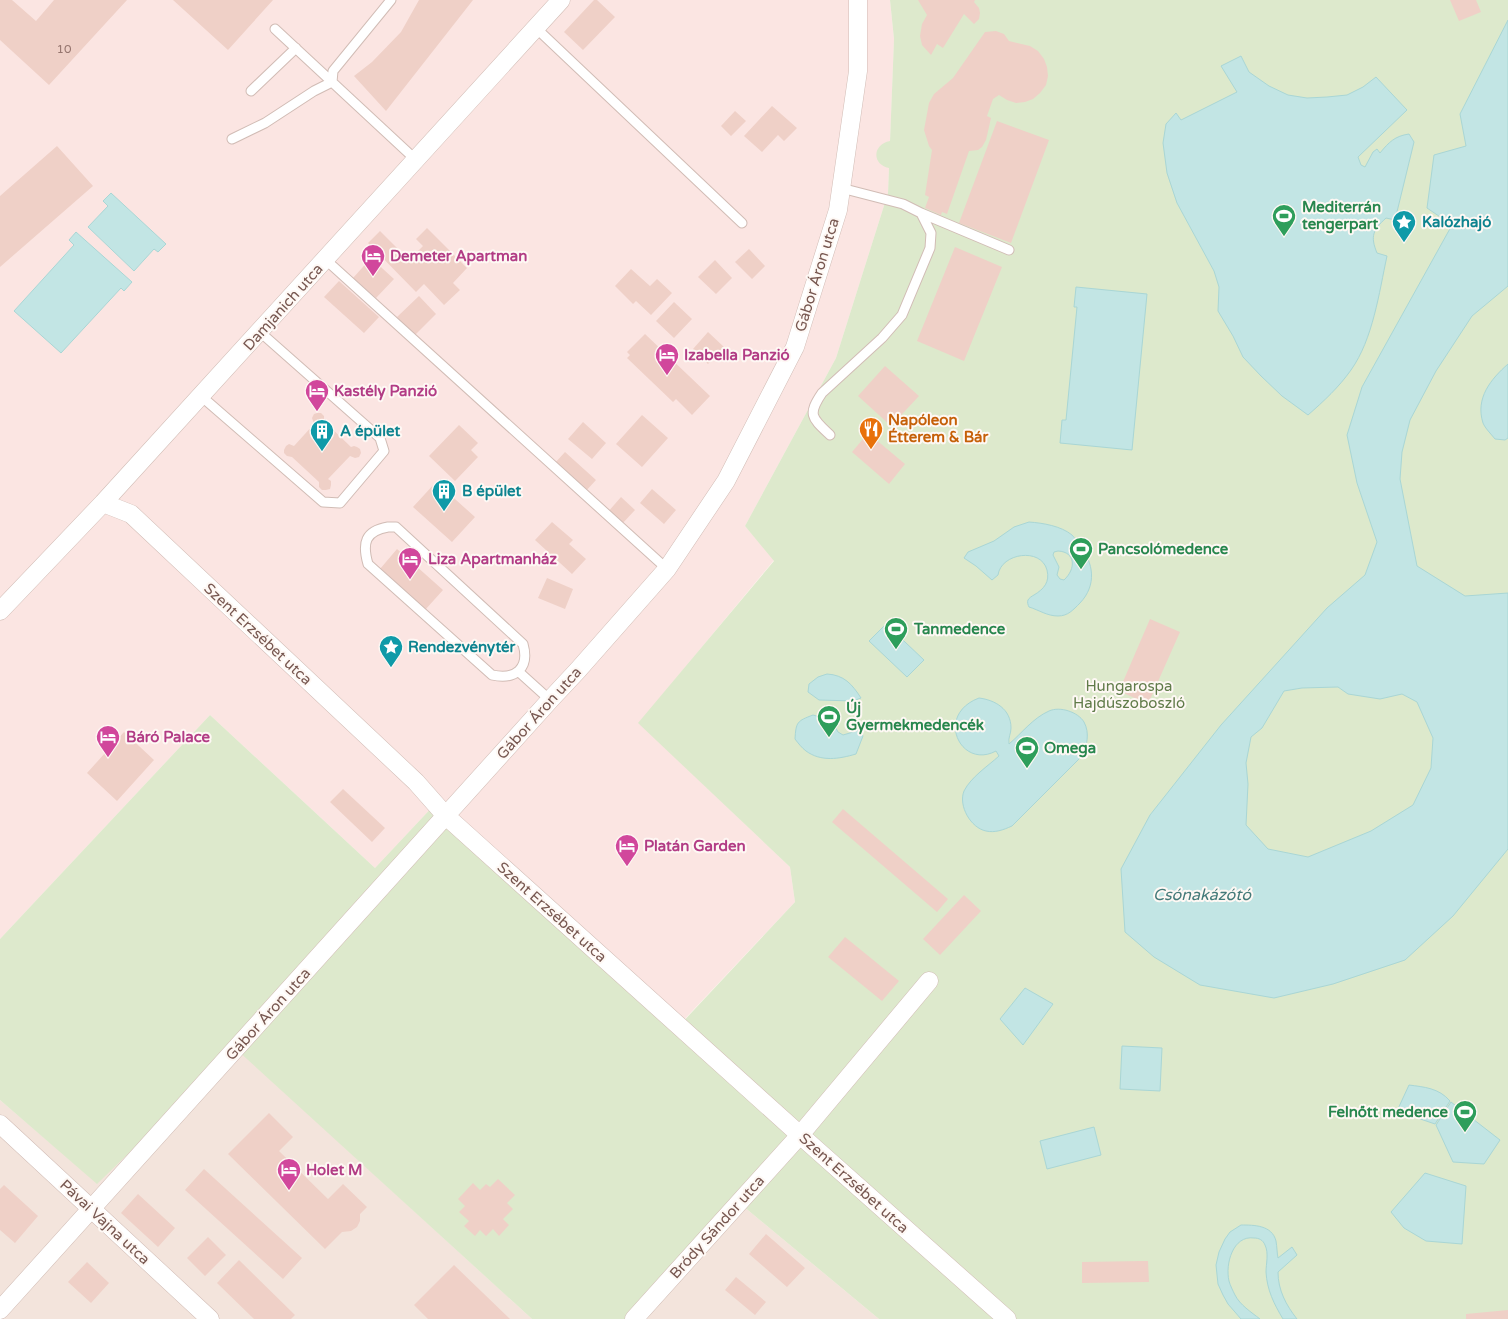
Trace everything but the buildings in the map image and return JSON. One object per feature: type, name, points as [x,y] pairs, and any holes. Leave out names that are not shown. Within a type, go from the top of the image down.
[{"type":"street","name":"Damjanich utca","points":[[0,610],[103,503],[562,0]]},
{"type":"street","name":"Gábor Áron utca","points":[[0,1310],[667,569],[726,481],[795,347],[838,210],[858,71],[858,0]]},
{"type":"street","name":"Szent Erzsébet utca","points":[[103,503],[131,514],[416,782],[446,816],[1007,1319]]},
{"type":"street","name":"Bródy Sándor utca","points":[[634,1319],[800,1135],[929,981]]},
{"type":"street","name":"Pávai Vajna utca","points":[[0,1124],[210,1319]]},
{"type":"lane","points":[[332,82],[334,71],[391,0]]},
{"type":"lane","points":[[536,28],[742,223]]},
{"type":"lane","points":[[275,29],[416,160]]},
{"type":"lane","points":[[251,91],[296,48]]},
{"type":"lane","points":[[232,138],[265,123],[314,91],[332,82]]},
{"type":"lane","points":[[841,188],[903,204],[1009,250]]},
{"type":"lane","points":[[830,435],[816,421],[813,413],[814,404],[822,393],[882,338],[902,315],[930,248],[931,233],[921,213]]},
{"type":"lane","points":[[326,260],[667,569]]},
{"type":"lane","points":[[201,396],[323,502],[340,503],[384,451],[380,438],[260,332]]},
{"type":"lane","points":[[396,527],[524,644],[526,653],[524,664],[518,672],[510,676],[492,675],[368,564],[364,552],[366,541],[370,534],[379,528],[396,527]]},
{"type":"lane","points":[[518,672],[550,700]]},
{"type":"shaded area","points":[[0,0],[890,0],[894,39],[888,193],[836,358],[745,526],[774,560],[639,723],[790,867],[795,902],[678,1026],[437,802],[375,868],[210,715],[0,939]]},
{"type":"shaded area","points":[[236,1048],[532,1319],[0,1319],[0,1100],[97,1183]]},
{"type":"shaded area","points":[[737,1201],[879,1319],[628,1319]]},
{"type":"green space","name":"Hungarospa Hajdúszoboszló","points":[[890,0],[1508,0],[1508,1319],[879,1319],[737,1201],[628,1319],[532,1319],[236,1049],[97,1184],[0,1100],[0,939],[210,715],[375,868],[437,802],[679,1026],[795,902],[790,867],[638,723],[774,561],[745,526],[836,358],[888,193],[889,168],[879,163],[876,154],[880,146],[890,141],[894,39]]},
{"type":"water","name":"Csónakázótó","points":[[1508,20],[1508,286],[1472,316],[1436,371],[1410,420],[1402,452],[1400,479],[1417,566],[1465,596],[1508,593],[1508,849],[1453,916],[1405,960],[1333,984],[1274,998],[1200,985],[1154,957],[1125,932],[1121,869],[1150,815],[1221,725],[1327,608],[1365,575],[1377,542],[1357,483],[1347,435],[1362,387],[1452,225],[1427,208],[1434,155],[1466,146],[1460,114]],"holes":[[[1338,687],[1348,694],[1380,699],[1402,694],[1417,702],[1433,738],[1431,768],[1413,805],[1371,831],[1308,857],[1268,849],[1246,825],[1248,784],[1246,763],[1251,737],[1262,728],[1284,691],[1302,688]]]},
{"type":"water","name":"Mediterrán tengerpart","points":[[1241,56],[1249,72],[1269,86],[1288,95],[1307,98],[1347,95],[1363,87],[1376,77],[1407,110],[1358,157],[1361,165],[1365,167],[1373,152],[1377,149],[1380,153],[1396,138],[1409,134],[1414,142],[1395,220],[1386,218],[1378,226],[1373,238],[1377,253],[1387,256],[1378,300],[1365,344],[1351,370],[1331,394],[1308,415],[1282,396],[1243,357],[1218,311],[1219,287],[1214,271],[1177,203],[1167,173],[1163,143],[1166,124],[1176,113],[1181,120],[1237,92],[1221,66]]},
{"type":"water","points":[[111,193],[166,244],[158,252],[154,249],[134,271],[88,227],[108,206],[103,201]]},
{"type":"water","points":[[76,232],[132,282],[124,291],[121,288],[61,353],[14,311],[74,245],[69,240]]},
{"type":"water","points":[[1076,287],[1147,294],[1132,450],[1060,443],[1062,420],[1066,420],[1077,307],[1074,307]]},
{"type":"water","points":[[1508,364],[1508,438],[1505,440],[1495,439],[1483,423],[1481,405],[1486,390]]},
{"type":"water","name":"Pancsolómedence","points":[[1029,522],[1057,527],[1072,535],[1084,551],[1092,574],[1091,581],[1085,596],[1070,612],[1062,616],[1054,616],[1029,607],[1028,599],[1043,588],[1048,578],[1047,570],[1037,558],[1021,556],[1013,558],[1006,562],[998,575],[992,580],[964,558],[968,552],[994,541],[1014,527]],"holes":[[[1054,552],[1068,554],[1072,562],[1071,571],[1064,580],[1060,579],[1057,575],[1059,567],[1053,555]]]},
{"type":"water","name":"Tanmedence","points":[[886,624],[924,660],[907,677],[869,641]]},
{"type":"water","name":"Új Gyermekmedencék","points":[[827,674],[843,678],[861,698],[853,701],[819,700],[808,692],[809,684],[818,677]]},
{"type":"water","name":"Omega","points":[[979,698],[996,703],[1005,711],[1011,728],[1009,744],[1038,718],[1049,711],[1058,709],[1078,715],[1084,722],[1087,731],[1086,744],[1082,756],[1012,826],[989,832],[975,826],[967,816],[963,797],[964,791],[975,776],[999,756],[996,751],[983,755],[972,753],[963,747],[955,727],[958,716],[965,706]]},
{"type":"water","name":"Új Gyermekmedencék","points":[[813,715],[833,723],[838,732],[843,735],[860,730],[863,736],[856,754],[830,759],[818,757],[805,750],[795,739],[796,729],[798,723]]},
{"type":"water","points":[[1025,988],[1053,1004],[1023,1045],[1000,1019]]},
{"type":"water","points":[[1122,1046],[1162,1048],[1160,1091],[1120,1089]]},
{"type":"water","points":[[1409,1085],[1436,1091],[1450,1101],[1435,1124],[1397,1111]]},
{"type":"water","name":"Felnőtt medence","points":[[1451,1102],[1500,1140],[1484,1164],[1453,1162],[1436,1125]]},
{"type":"water","points":[[1094,1127],[1101,1155],[1047,1169],[1040,1141]]},
{"type":"water","points":[[1425,1173],[1466,1186],[1462,1244],[1426,1241],[1404,1228],[1391,1212]]},
{"type":"water","points":[[1241,1225],[1262,1227],[1271,1232],[1276,1241],[1278,1258],[1292,1247],[1297,1255],[1278,1272],[1279,1285],[1283,1297],[1297,1319],[1283,1319],[1274,1302],[1269,1291],[1267,1279],[1266,1248],[1258,1238],[1247,1238],[1236,1246],[1230,1259],[1228,1274],[1230,1284],[1237,1299],[1260,1319],[1241,1319],[1228,1304],[1218,1284],[1216,1265],[1225,1239],[1230,1232]]},
{"type":"place","name":"Mediterrán tengerpart","points":[[1284,237]]},
{"type":"place","name":"Kalózhajó","points":[[1404,243]]},
{"type":"place","name":"Demeter Apartman","points":[[373,277]]},
{"type":"place","name":"Izabella Panzió","points":[[667,376]]},
{"type":"place","name":"Kastély Panzió","points":[[317,412]]},
{"type":"place","name":"Napóleon Étterem & Bár","points":[[871,450]]},
{"type":"place","name":"A épület","points":[[322,452]]},
{"type":"place","name":"B épület","points":[[444,512]]},
{"type":"place","name":"Pancsolómedence","points":[[1081,570]]},
{"type":"place","name":"Liza Apartmanház","points":[[410,580]]},
{"type":"place","name":"Tanmedence","points":[[896,650]]},
{"type":"place","name":"Rendezvénytér","points":[[391,668]]},
{"type":"place","name":"Új Gyermekmedencék","points":[[829,738]]},
{"type":"place","name":"Báró Palace","points":[[108,758]]},
{"type":"place","name":"Omega","points":[[1027,769]]},
{"type":"place","name":"Platán Garden","points":[[627,867]]},
{"type":"place","name":"Felnőtt medence","points":[[1465,1133]]},
{"type":"place","name":"Holet M","points":[[289,1191]]}]
